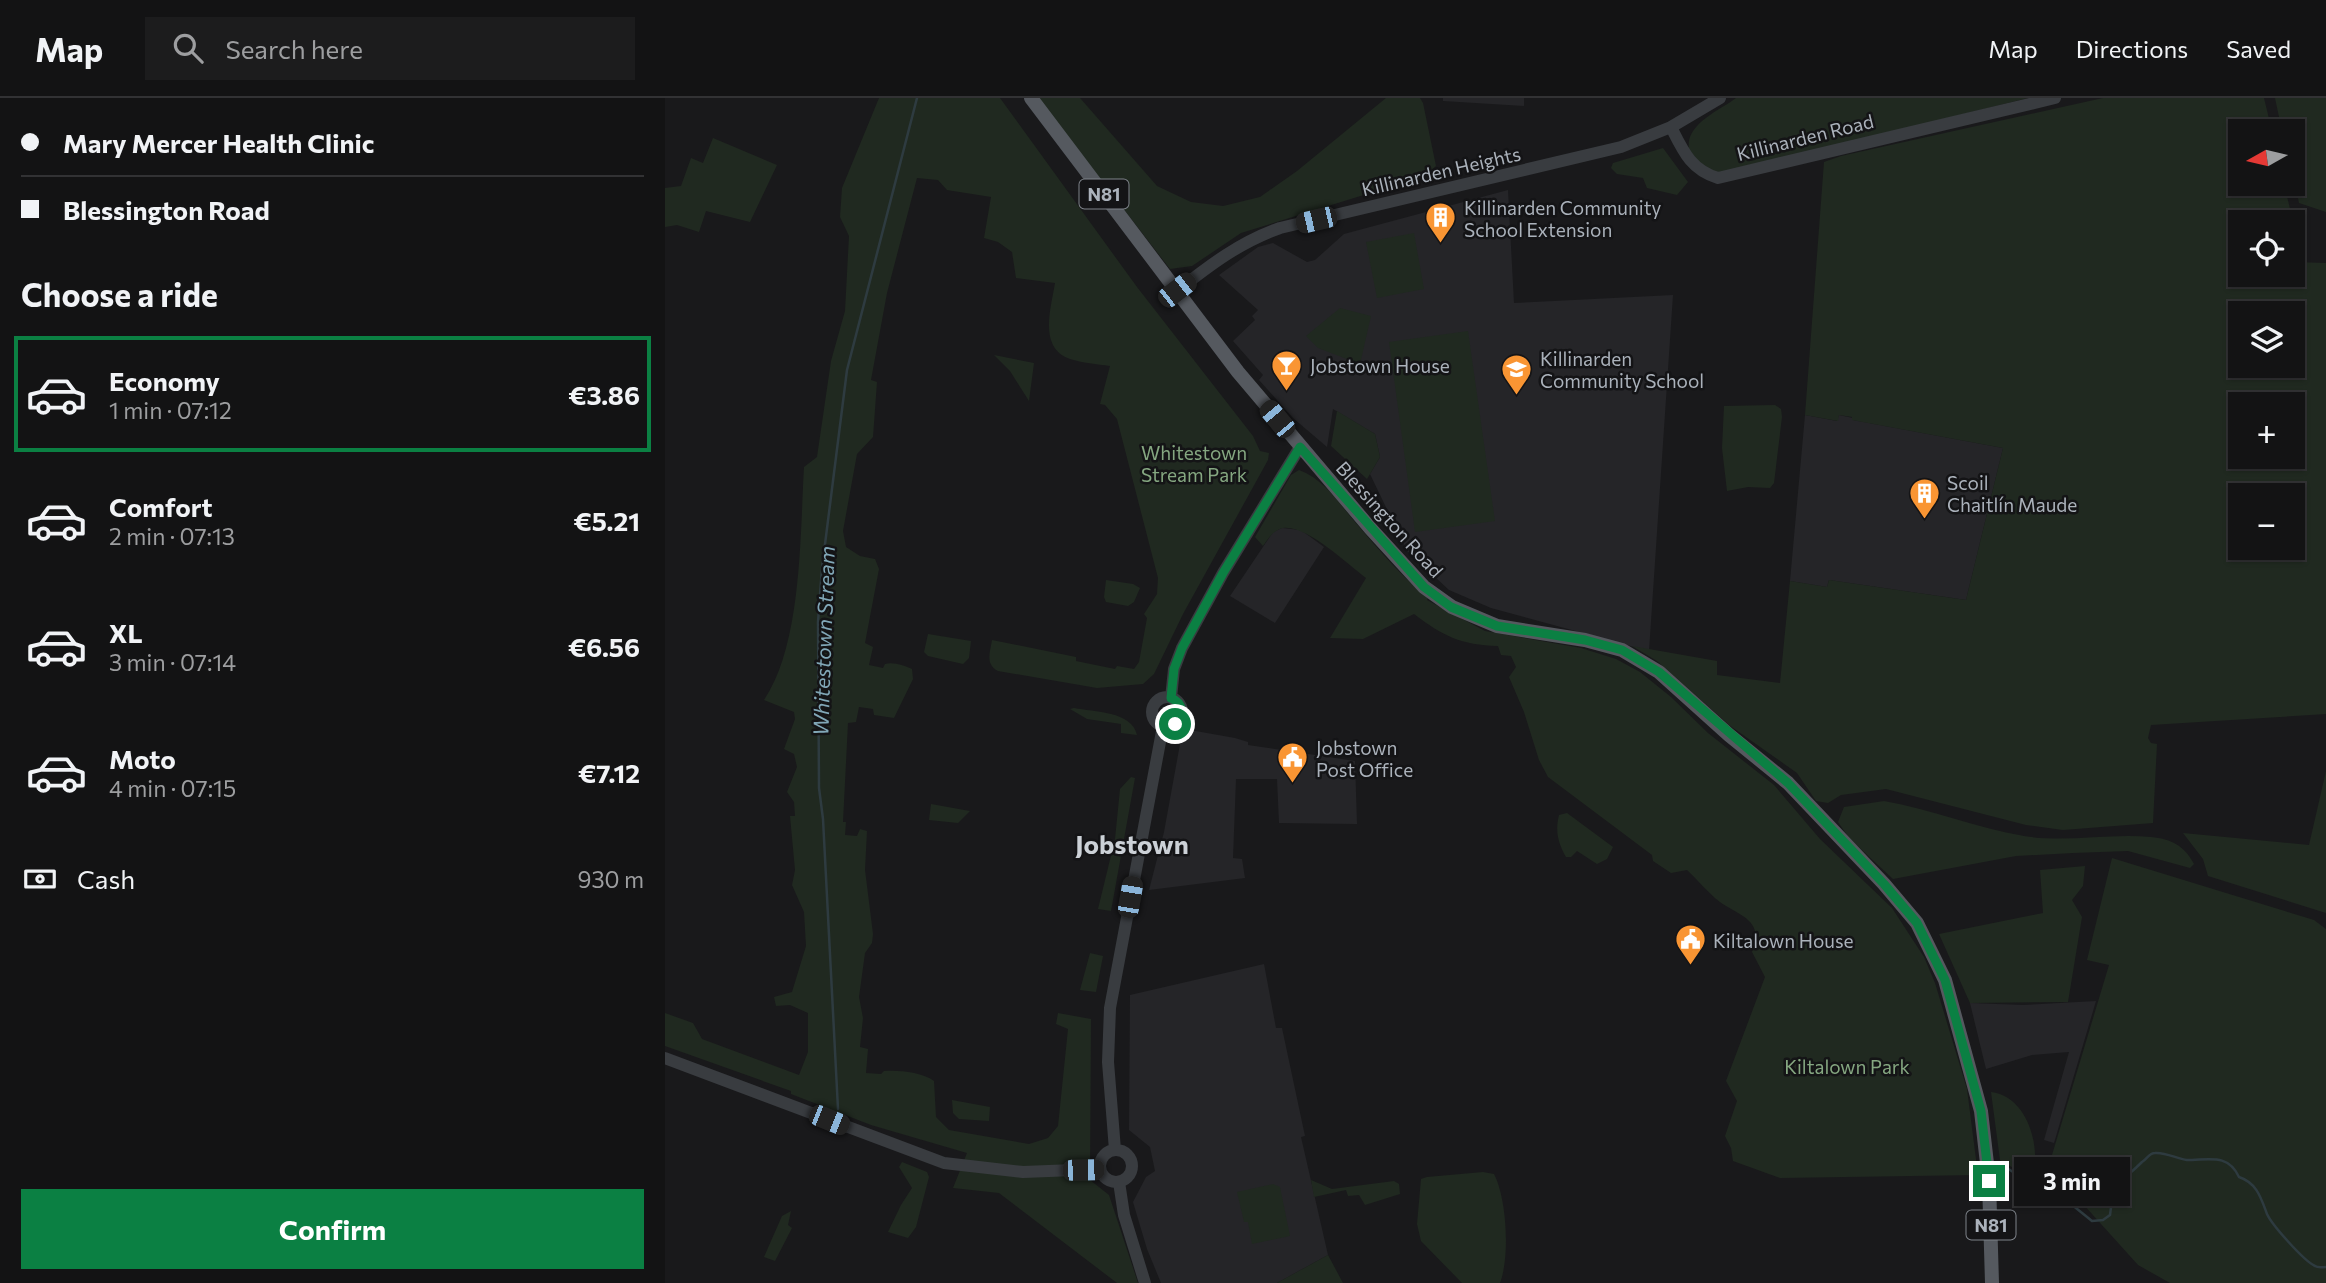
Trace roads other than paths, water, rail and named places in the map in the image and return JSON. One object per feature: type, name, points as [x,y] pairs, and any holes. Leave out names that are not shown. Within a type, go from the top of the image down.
[{"type":"main road","name":"Blessington Road","points":[[1031,98],[1238,372],[1300,447],[1424,587],[1451,607],[1497,626],[1585,640],[1622,650],[1659,672],[1788,783],[1884,884],[1917,923],[1945,980],[1981,1111],[1989,1181],[1992,1283]]},
{"type":"street","name":"Killinarden Heights","points":[[1177,290],[1231,250],[1254,237],[1280,228],[1596,154],[1636,142],[1671,127],[1720,98]]},
{"type":"street","name":"Killinarden Road","points":[[1671,127],[1693,167],[1703,174],[1718,178],[2055,98]]},
{"type":"street","points":[[1171,698],[1174,669],[1182,648],[1223,573],[1300,447]]},
{"type":"street","points":[[1171,698],[1180,705],[1181,718],[1175,724],[1163,726],[1153,718],[1152,710],[1159,699],[1171,698]]},
{"type":"street","points":[[1115,1150],[1108,1062],[1109,1009],[1163,726]]},
{"type":"street","points":[[665,1058],[944,1163],[1023,1172],[1100,1169]]},
{"type":"street","points":[[1115,1150],[1125,1153],[1132,1167],[1128,1177],[1119,1182],[1109,1181],[1100,1169],[1102,1158],[1115,1150]]},
{"type":"street","points":[[1119,1182],[1124,1215],[1145,1283]]},
{"type":"waterway","name":"Whitestown Stream","points":[[838,1109],[823,819],[819,788],[818,622],[822,568],[847,370],[917,98]]},
{"type":"waterway","points":[[1999,1163],[2024,1179],[2050,1187],[2092,1221],[2103,1220],[2110,1215],[2116,1188],[2151,1154],[2187,1160],[2224,1161],[2235,1169],[2239,1177],[2254,1187],[2270,1219],[2296,1250],[2315,1266],[2326,1267]]},
{"type":"place","name":"Killinarden Community School Extension","points":[[1441,245]]},
{"type":"place","name":"Jobstown House","points":[[1287,392]]},
{"type":"place","name":"Killinarden Community School","points":[[1517,396]]},
{"type":"place","name":"Scoil Chaitlín Maude","points":[[1924,520]]},
{"type":"place","name":"Jobstown Post Office","points":[[1293,785]]},
{"type":"place","name":"Kiltalown House","points":[[1690,967]]},
{"type":"district","name":"Jobstown","points":[[1132,843]]},
{"type":"park label","name":"Whitestown Stream Park","points":[[1194,463]]},
{"type":"park label","name":"Kiltalown Park","points":[[1847,1066]]}]
